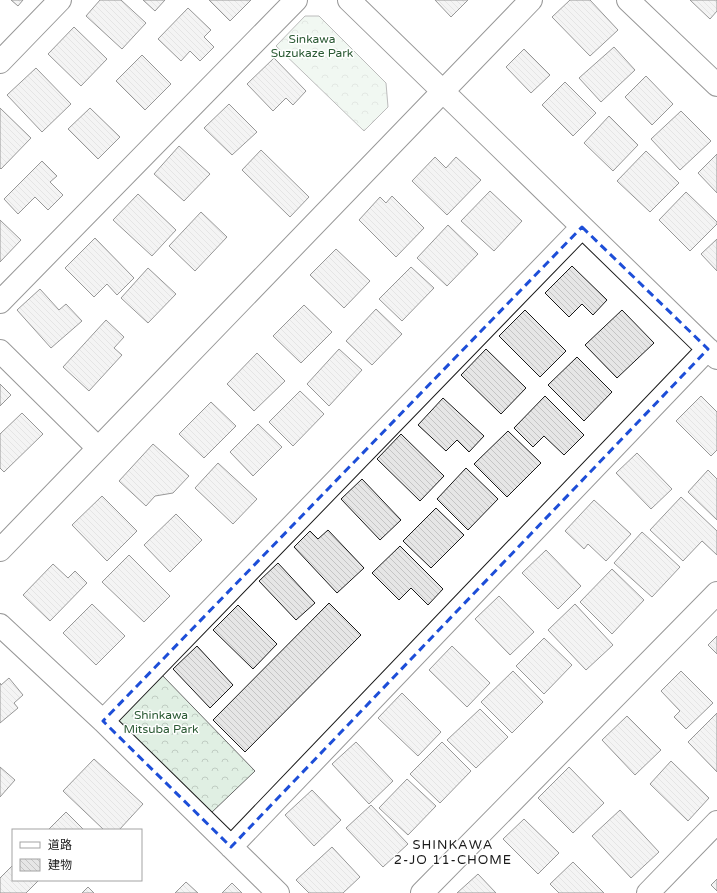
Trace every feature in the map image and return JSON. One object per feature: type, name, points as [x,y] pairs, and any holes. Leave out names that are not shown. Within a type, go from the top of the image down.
[{"type":"street","points":[[0,62],[60,0]]},
{"type":"street","points":[[0,302],[296,0]]},
{"type":"street","points":[[230,847],[712,353],[349,0]]},
{"type":"street","points":[[0,550],[531,0]]},
{"type":"street","points":[[628,0],[717,85]]},
{"type":"street","points":[[103,721],[582,226]]},
{"type":"street","points":[[0,351],[98,448]]},
{"type":"street","points":[[422,893],[717,594]]},
{"type":"street","points":[[0,625],[103,721],[278,893]]},
{"type":"street","points":[[648,893],[717,822]]},
{"type":"highlighted area","points":[[582,227],[708,349],[231,847],[103,721]]},
{"type":"green space","name":"Sinkawa Suzukaze Park","points":[[305,16],[319,16],[386,83],[388,107],[364,131],[276,46]]},
{"type":"green space","name":"Shinkawa Mitsuba Park","points":[[162,675],[255,771],[210,814],[114,721]]},
{"type":"building","points":[[11,0],[23,0],[18,6]]},
{"type":"building","points":[[100,0],[121,0],[146,23],[122,49],[86,16]]},
{"type":"building","points":[[143,0],[165,0],[155,11]]},
{"type":"building","points":[[209,0],[251,0],[230,21]]},
{"type":"building","points":[[435,0],[468,0],[451,17]]},
{"type":"building","points":[[570,0],[590,0],[618,30],[590,56],[552,17]]},
{"type":"building","points":[[690,0],[717,0],[717,11],[710,19]]},
{"type":"building","points":[[188,8],[211,30],[204,37],[214,47],[200,61],[190,51],[181,61],[158,39]]},
{"type":"building","points":[[74,27],[107,59],[81,86],[48,54]]},
{"type":"building","points":[[614,47],[635,70],[601,102],[579,78]]},
{"type":"building","points":[[524,49],[550,75],[531,93],[506,67]]},
{"type":"building","points":[[142,55],[171,84],[145,110],[116,81]]},
{"type":"building","points":[[274,58],[306,91],[293,105],[286,98],[273,111],[247,84]]},
{"type":"building","points":[[36,68],[71,104],[42,132],[7,95]]},
{"type":"building","points":[[646,76],[673,104],[652,125],[625,97]]},
{"type":"building","points":[[565,82],[596,113],[573,136],[542,105]]},
{"type":"building","points":[[229,104],[257,132],[232,155],[204,128]]},
{"type":"building","points":[[0,108],[31,138],[1,169],[0,168]]},
{"type":"building","points":[[90,108],[120,137],[98,159],[68,129]]},
{"type":"building","points":[[681,111],[711,141],[680,170],[651,139]]},
{"type":"building","points":[[609,116],[638,145],[613,171],[584,143]]},
{"type":"building","points":[[179,146],[210,174],[184,201],[154,174]]},
{"type":"building","points":[[261,150],[309,197],[290,217],[242,170]]},
{"type":"building","points":[[646,151],[679,183],[650,212],[617,181]]},
{"type":"building","points":[[717,154],[717,193],[698,173]]},
{"type":"building","points":[[435,157],[446,168],[456,157],[481,180],[447,215],[412,181]]},
{"type":"building","points":[[42,161],[57,176],[50,182],[63,195],[48,210],[35,197],[18,214],[4,199]]},
{"type":"building","points":[[490,191],[522,221],[494,251],[461,221]]},
{"type":"building","points":[[686,192],[717,222],[717,224],[690,251],[659,220]]},
{"type":"building","points":[[138,194],[176,230],[152,256],[113,220]]},
{"type":"building","points":[[392,196],[424,228],[396,257],[359,220],[380,197],[386,203]]},
{"type":"building","points":[[201,212],[227,237],[195,271],[169,246]]},
{"type":"building","points":[[0,220],[21,240],[0,262]]},
{"type":"building","points":[[448,225],[478,254],[447,286],[417,258]]},
{"type":"building","points":[[95,238],[134,278],[117,295],[107,284],[94,297],[65,268]]},
{"type":"building","points":[[717,239],[717,271],[701,254]]},
{"type":"building","points":[[336,249],[370,281],[344,308],[310,275]]},
{"type":"building","points":[[572,266],[607,300],[593,315],[582,304],[569,317],[545,293]]},
{"type":"building","points":[[411,267],[434,288],[402,321],[379,299]]},
{"type":"building","points":[[148,268],[176,294],[148,323],[121,298]]},
{"type":"building","points":[[40,289],[59,310],[66,304],[82,321],[51,348],[17,310]]},
{"type":"building","points":[[304,305],[332,332],[301,363],[273,336]]},
{"type":"building","points":[[376,309],[402,334],[372,365],[346,341]]},
{"type":"building","points":[[525,310],[566,351],[540,377],[499,336]]},
{"type":"building","points":[[622,310],[654,343],[617,378],[585,345]]},
{"type":"building","points":[[106,320],[124,337],[114,348],[122,355],[89,391],[63,367]]},
{"type":"building","points":[[339,349],[362,370],[329,406],[307,384]]},
{"type":"building","points":[[486,349],[526,388],[501,414],[461,375]]},
{"type":"building","points":[[257,353],[285,381],[254,411],[227,384]]},
{"type":"building","points":[[577,357],[612,392],[584,421],[548,385]]},
{"type":"building","points":[[0,384],[11,395],[0,406]]},
{"type":"building","points":[[300,391],[324,414],[293,446],[269,422]]},
{"type":"building","points":[[545,396],[584,435],[564,455],[544,436],[533,447],[514,428]]},
{"type":"building","points":[[701,396],[717,412],[717,450],[711,456],[676,421]]},
{"type":"building","points":[[443,398],[484,436],[469,452],[457,440],[446,451],[418,425]]},
{"type":"building","points":[[211,402],[236,426],[204,458],[179,434]]},
{"type":"building","points":[[22,413],[43,434],[4,472],[0,468],[0,434]]},
{"type":"building","points":[[258,424],[282,447],[253,476],[230,452]]},
{"type":"building","points":[[508,431],[541,463],[507,497],[474,464]]},
{"type":"building","points":[[401,434],[444,476],[420,501],[377,459]]},
{"type":"building","points":[[153,444],[189,476],[173,493],[155,496],[146,506],[119,481]]},
{"type":"building","points":[[637,453],[672,489],[651,509],[616,473]]},
{"type":"building","points":[[218,463],[257,499],[233,524],[195,488]]},
{"type":"building","points":[[466,468],[498,499],[468,530],[437,499]]},
{"type":"building","points":[[708,470],[717,479],[717,520],[688,492]]},
{"type":"building","points":[[362,479],[401,520],[380,540],[341,499]]},
{"type":"building","points":[[102,496],[137,531],[107,561],[72,525]]},
{"type":"building","points":[[681,497],[717,531],[717,555],[702,541],[683,561],[650,530]]},
{"type":"building","points":[[594,500],[631,534],[606,561],[588,544],[584,549],[565,531]]},
{"type":"building","points":[[436,508],[464,535],[431,568],[403,541]]},
{"type":"building","points":[[176,514],[202,540],[170,572],[144,545]]},
{"type":"building","points":[[328,530],[364,568],[337,593],[294,547],[310,531],[318,539]]},
{"type":"building","points":[[642,532],[680,567],[652,597],[614,563]]},
{"type":"building","points":[[400,546],[443,589],[428,605],[411,588],[399,600],[372,573]]},
{"type":"building","points":[[546,550],[581,586],[558,609],[522,573]]},
{"type":"building","points":[[129,555],[170,596],[144,622],[102,582]]},
{"type":"building","points":[[278,563],[315,603],[296,620],[259,581]]},
{"type":"building","points":[[53,564],[68,578],[75,571],[87,583],[50,621],[23,595]]},
{"type":"building","points":[[612,569],[644,600],[612,634],[580,602]]},
{"type":"building","points":[[499,596],[534,632],[510,655],[475,619]]},
{"type":"building","points":[[329,603],[361,635],[245,752],[213,720]]},
{"type":"building","points":[[92,604],[125,636],[96,665],[63,633]]},
{"type":"building","points":[[575,604],[613,645],[586,670],[548,630]]},
{"type":"building","points":[[238,605],[277,644],[253,669],[213,630]]},
{"type":"building","points":[[717,636],[717,654],[708,645]]},
{"type":"building","points":[[544,638],[572,665],[544,694],[516,666]]},
{"type":"building","points":[[197,646],[233,685],[210,708],[173,669]]},
{"type":"building","points":[[452,646],[490,683],[467,707],[429,670]]},
{"type":"building","points":[[513,671],[543,702],[512,733],[481,702]]},
{"type":"building","points":[[681,671],[713,703],[686,729],[674,717],[680,711],[661,691]]},
{"type":"building","points":[[9,678],[23,695],[14,703],[18,708],[0,723],[0,683],[1,685]]},
{"type":"building","points":[[402,693],[441,732],[418,756],[378,718]]},
{"type":"building","points":[[480,709],[508,737],[476,768],[447,740]]},
{"type":"building","points":[[717,713],[717,772],[688,742]]},
{"type":"building","points":[[627,716],[661,750],[635,775],[602,740]]},
{"type":"building","points":[[356,742],[393,781],[369,804],[332,764]]},
{"type":"building","points":[[442,742],[471,771],[440,803],[410,774]]},
{"type":"building","points":[[94,759],[143,804],[120,829],[103,829],[63,791]]},
{"type":"building","points":[[671,761],[709,798],[688,821],[650,784]]},
{"type":"building","points":[[0,767],[15,780],[0,797]]},
{"type":"building","points":[[569,767],[604,803],[573,833],[538,798]]},
{"type":"building","points":[[407,779],[436,806],[408,835],[379,808]]},
{"type":"building","points":[[312,790],[341,820],[314,846],[285,815]]},
{"type":"building","points":[[371,805],[408,844],[383,867],[346,828]]},
{"type":"building","points":[[620,810],[659,852],[631,878],[592,836]]},
{"type":"building","points":[[66,812],[83,829],[49,829]]},
{"type":"building","points":[[524,819],[559,853],[538,874],[503,839]]},
{"type":"building","points":[[332,847],[360,877],[343,893],[309,893],[296,880]]},
{"type":"building","points":[[573,862],[604,893],[559,893],[550,884]]},
{"type":"building","points":[[12,866],[12,881],[38,881],[26,893],[0,893],[0,878]]},
{"type":"building","points":[[478,874],[496,893],[457,893]]},
{"type":"building","points":[[717,879],[717,891],[711,885]]},
{"type":"building","points":[[186,882],[198,893],[175,893]]},
{"type":"building","points":[[232,883],[242,893],[222,893]]},
{"type":"building","points":[[88,887],[94,893],[82,893]]},
{"type":"district","name":"SHINKAWA 2-JO 11-CHOME","points":[[453,852]]}]
